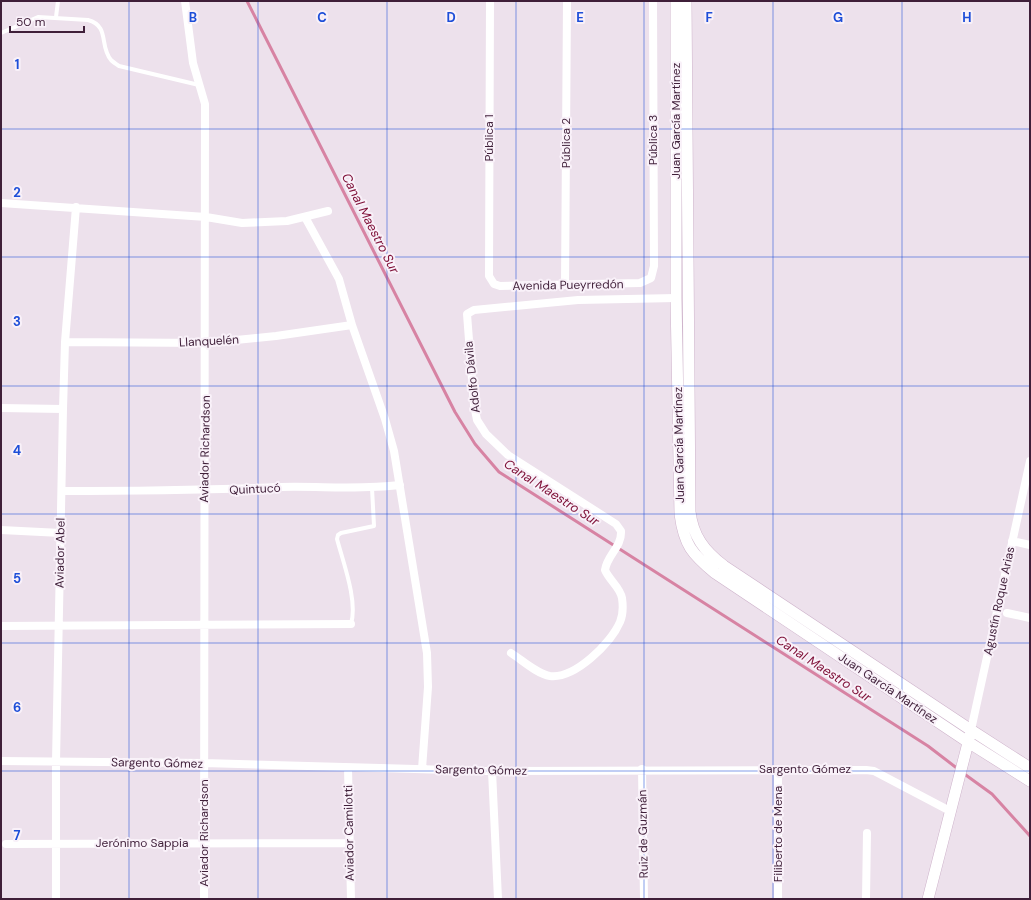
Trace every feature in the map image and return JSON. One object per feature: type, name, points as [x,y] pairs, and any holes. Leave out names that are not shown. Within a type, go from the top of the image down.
[{"type":"main road","name":"Juan García Martínez","points":[[676,1],[676,298],[680,514],[682,531],[688,547],[700,561],[715,573],[968,742],[1030,781]]},
{"type":"main road","name":"Juan García Martínez","points":[[686,1],[690,512],[694,530],[703,548],[724,566],[1030,768]]},
{"type":"main road","name":"Agustín Roque Arias","points":[[928,899],[971,730]]},
{"type":"street","name":"Aviador Richardson","points":[[185,1],[193,63],[205,104],[206,343],[203,624],[204,899]]},
{"type":"street","name":"Pública 1","points":[[489,276],[490,1]]},
{"type":"street","name":"Pública 2","points":[[565,285],[567,1]]},
{"type":"street","name":"Pública 3","points":[[651,278],[654,266],[653,1]]},
{"type":"street","points":[[1,203],[206,217],[242,223],[287,220],[328,211]]},
{"type":"street","name":"Aviador Abel","points":[[56,899],[56,762],[63,409],[65,342],[76,207]]},
{"type":"street","points":[[305,217],[334,267],[352,325],[385,419],[400,485],[427,653],[428,687],[422,769]]},
{"type":"street","name":"Avenida Pueyrredón","points":[[489,276],[494,284],[500,286],[640,283],[651,278]]},
{"type":"street","name":"Adolfo Dávila","points":[[511,653],[541,672],[551,676],[564,675],[575,670],[596,653],[614,632],[620,622],[622,611],[620,591],[605,570],[606,564],[619,543],[621,531],[616,524],[508,455],[486,434],[477,420],[474,405],[467,314],[474,310],[578,300],[676,298]]},
{"type":"street","name":"Llanquelén","points":[[65,342],[206,343],[276,336],[352,325]]},
{"type":"street","points":[[1,408],[63,409]]},
{"type":"street","name":"Agustín Roque Arias","points":[[971,730],[1030,461]]},
{"type":"street","name":"Quintucó","points":[[62,491],[204,490],[282,487],[372,488],[400,485]]},
{"type":"street","points":[[1,530],[61,533]]},
{"type":"street","points":[[1012,541],[1030,545]]},
{"type":"street","points":[[1007,613],[1030,618]]},
{"type":"street","points":[[1,626],[351,624]]},
{"type":"street","name":"Sargento Gómez","points":[[1,761],[204,763],[492,771],[642,769],[866,770],[874,771],[950,811]]},
{"type":"street","name":"Aviador Camilotti","points":[[348,768],[351,899]]},
{"type":"street","name":"Ruiz de Guzmán","points":[[642,769],[644,899]]},
{"type":"street","name":"Filiberto de Mena","points":[[778,769],[778,899]]},
{"type":"street","points":[[492,771],[498,899]]},
{"type":"street","points":[[866,899],[867,833]]},
{"type":"street","name":"Jerónimo Sappia","points":[[6,844],[350,843]]},
{"type":"lane","points":[[56,17],[58,1]]},
{"type":"lane","points":[[1,33],[38,17],[56,17],[96,22],[100,26],[111,60],[119,66],[134,71],[199,85]]},
{"type":"lane","points":[[351,624],[353,618],[352,600],[337,539],[338,535],[341,533],[374,526],[372,488]]},
{"type":"waterway","name":"Canal Maestro Sur","points":[[247,1],[455,412],[475,444],[499,472],[928,746],[958,769]]},
{"type":"waterway","name":"Canal Maestro Sur","points":[[963,773],[992,794],[1030,836]]}]
